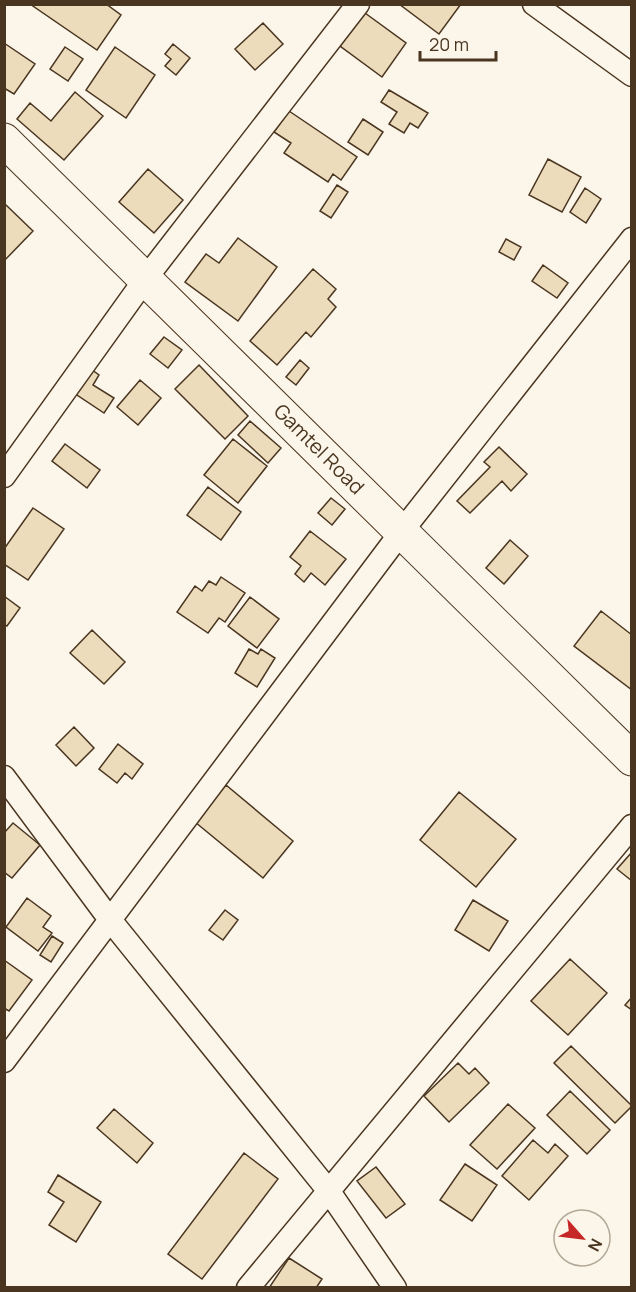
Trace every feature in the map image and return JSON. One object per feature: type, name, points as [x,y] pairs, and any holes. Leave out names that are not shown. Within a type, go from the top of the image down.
[{"type":"street","points":[[4,476],[146,278],[358,4]]},
{"type":"street","points":[[534,4],[632,75]]},
{"type":"street","name":"Gamtel Road","points":[[4,140],[632,759]]},
{"type":"street","points":[[4,1061],[402,531],[632,239]]},
{"type":"street","points":[[4,777],[111,921],[328,1190],[395,1287]]},
{"type":"street","points":[[248,1287],[632,826]]},
{"type":"building","points":[[30,4],[106,4],[121,15],[97,50]]},
{"type":"building","points":[[399,4],[461,4],[439,34]]},
{"type":"building","points":[[365,13],[406,43],[382,77],[340,46]]},
{"type":"building","points":[[263,23],[283,44],[255,70],[235,49]]},
{"type":"building","points":[[4,43],[35,64],[14,94],[4,88]]},
{"type":"building","points":[[173,44],[190,58],[176,75],[165,66],[171,59],[165,54]]},
{"type":"building","points":[[65,47],[83,59],[68,81],[50,69]]},
{"type":"building","points":[[115,47],[155,75],[126,118],[86,90]]},
{"type":"building","points":[[389,90],[428,113],[418,128],[410,123],[404,133],[389,124],[397,112],[381,102]]},
{"type":"building","points":[[75,92],[103,116],[64,160],[17,119],[30,103],[51,121]]},
{"type":"building","points":[[289,111],[357,157],[341,180],[333,174],[328,182],[284,153],[291,143],[274,132]]},
{"type":"building","points":[[363,119],[383,132],[368,155],[348,142]]},
{"type":"building","points":[[548,159],[581,177],[562,212],[529,195]]},
{"type":"building","points":[[148,169],[183,200],[154,233],[119,202]]},
{"type":"building","points":[[337,185],[348,192],[331,218],[320,211]]},
{"type":"building","points":[[585,188],[601,199],[586,223],[570,212]]},
{"type":"building","points":[[6,205],[33,231],[4,261],[4,207]]},
{"type":"building","points":[[238,238],[277,267],[238,321],[185,282],[206,254],[219,263]]},
{"type":"building","points":[[506,239],[521,247],[514,260],[499,252]]},
{"type":"building","points":[[543,265],[568,283],[557,298],[532,281]]},
{"type":"building","points":[[313,269],[336,289],[328,299],[336,307],[311,337],[306,332],[277,365],[250,341]]},
{"type":"building","points":[[164,337],[182,350],[168,368],[150,354]]},
{"type":"building","points":[[300,360],[309,368],[296,385],[286,377]]},
{"type":"building","points":[[199,365],[248,416],[225,439],[175,389]]},
{"type":"building","points":[[88,367],[99,375],[93,385],[114,398],[104,413],[71,391]]},
{"type":"building","points":[[140,380],[161,398],[138,425],[117,407]]},
{"type":"building","points":[[250,421],[281,448],[268,463],[238,435]]},
{"type":"building","points":[[233,439],[267,466],[238,503],[204,475]]},
{"type":"building","points":[[65,444],[100,470],[87,488],[52,461]]},
{"type":"building","points":[[499,447],[527,474],[511,491],[502,481],[470,513],[457,501],[490,467],[484,462]]},
{"type":"building","points":[[208,487],[241,512],[221,540],[187,515]]},
{"type":"building","points":[[331,498],[345,509],[332,525],[318,513]]},
{"type":"building","points":[[33,508],[64,529],[28,580],[4,564],[4,549]]},
{"type":"building","points":[[310,531],[346,559],[325,585],[311,573],[304,582],[295,574],[301,566],[290,557]]},
{"type":"building","points":[[510,540],[528,556],[504,584],[486,568]]},
{"type":"building","points":[[221,577],[245,593],[225,622],[219,618],[208,633],[177,612],[195,586],[202,591],[209,581],[216,585]]},
{"type":"building","points":[[4,596],[20,608],[7,626],[4,624]]},
{"type":"building","points":[[250,597],[279,619],[257,648],[228,626]]},
{"type":"building","points":[[601,611],[632,635],[632,690],[574,646]]},
{"type":"building","points":[[92,630],[125,662],[104,684],[70,653]]},
{"type":"building","points":[[249,649],[258,654],[261,649],[275,658],[257,687],[235,673]]},
{"type":"building","points":[[74,727],[94,748],[76,766],[56,745]]},
{"type":"building","points":[[118,744],[143,764],[132,779],[125,773],[117,783],[99,769]]},
{"type":"building","points":[[226,785],[293,841],[263,878],[195,822]]},
{"type":"building","points":[[459,792],[516,839],[476,887],[420,840]]},
{"type":"building","points":[[13,823],[40,845],[12,878],[4,872],[4,833]]},
{"type":"building","points":[[632,852],[632,881],[617,869]]},
{"type":"building","points":[[27,898],[51,916],[43,927],[52,933],[38,951],[6,927]]},
{"type":"building","points":[[473,900],[508,921],[489,951],[455,930]]},
{"type":"building","points":[[225,910],[238,920],[223,940],[209,930]]},
{"type":"building","points":[[52,936],[63,943],[51,962],[40,955]]},
{"type":"building","points":[[570,959],[607,993],[568,1035],[531,1001]]},
{"type":"building","points":[[4,960],[32,980],[9,1011],[4,1008]]},
{"type":"building","points":[[632,997],[632,1010],[625,1005]]},
{"type":"building","points":[[571,1046],[632,1106],[615,1123],[554,1063]]},
{"type":"building","points":[[458,1063],[469,1074],[475,1068],[489,1083],[449,1122],[424,1096]]},
{"type":"building","points":[[570,1091],[610,1130],[587,1154],[547,1115]]},
{"type":"building","points":[[508,1104],[535,1128],[497,1169],[470,1145]]},
{"type":"building","points":[[114,1109],[153,1143],[137,1163],[97,1128]]},
{"type":"building","points":[[533,1140],[548,1153],[555,1144],[568,1156],[529,1200],[502,1176]]},
{"type":"building","points":[[244,1153],[278,1179],[202,1279],[168,1254]]},
{"type":"building","points":[[465,1164],[497,1185],[472,1221],[440,1200]]},
{"type":"building","points":[[376,1167],[405,1204],[386,1218],[357,1181]]},
{"type":"building","points":[[58,1175],[101,1202],[76,1242],[49,1225],[64,1202],[48,1192]]},
{"type":"building","points":[[289,1258],[322,1279],[316,1288],[269,1288]]}]
